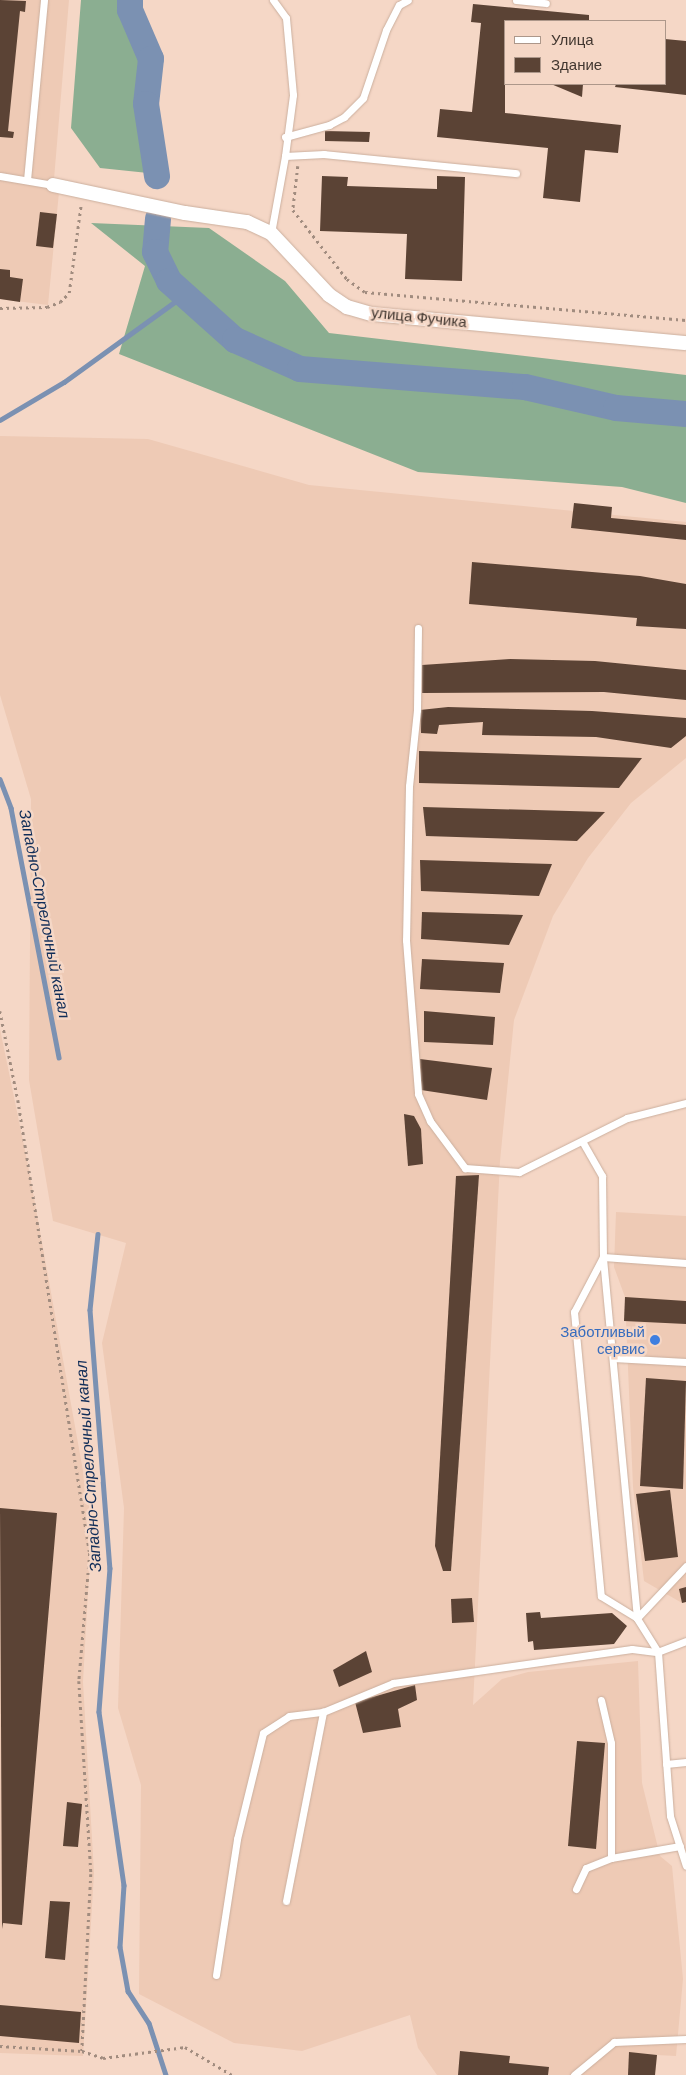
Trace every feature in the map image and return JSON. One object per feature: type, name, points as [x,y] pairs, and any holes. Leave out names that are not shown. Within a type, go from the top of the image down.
[{"type":"street","name":"улица Фучика","points":[[53,185],[185,213],[247,222],[271,233],[329,295],[347,307],[372,314],[686,343]]},
{"type":"lane","points":[[26,180],[44,0]]},
{"type":"lane","points":[[271,233],[285,156],[285,137],[293,95],[286,18],[273,0]]},
{"type":"lane","points":[[285,137],[329,125],[344,117],[363,98],[386,30],[399,5],[408,0]]},
{"type":"lane","points":[[516,0],[546,3]]},
{"type":"lane","points":[[285,156],[324,154],[516,173]]},
{"type":"lane","points":[[0,176],[53,185]]},
{"type":"lane","points":[[418,628],[417,710],[409,786],[406,940],[418,1094],[430,1121],[466,1168],[519,1172],[627,1118],[686,1104]]},
{"type":"lane","points":[[582,1141],[602,1176],[603,1257],[637,1618],[658,1652],[670,1816],[686,1866]]},
{"type":"lane","points":[[603,1257],[686,1263]]},
{"type":"lane","points":[[603,1257],[574,1312],[601,1596],[637,1618]]},
{"type":"lane","points":[[613,1358],[686,1362]]},
{"type":"lane","points":[[637,1618],[686,1566]]},
{"type":"lane","points":[[216,1974],[237,1839],[262,1733],[289,1716],[323,1712],[393,1683],[632,1649],[658,1652],[686,1641]]},
{"type":"lane","points":[[601,1700],[611,1743],[611,1858]]},
{"type":"lane","points":[[286,1902],[323,1712]]},
{"type":"lane","points":[[666,1764],[686,1762]]},
{"type":"lane","points":[[576,1889],[586,1868],[611,1858],[680,1846]]},
{"type":"lane","points":[[574,2075],[614,2042],[686,2039]]},
{"type":"path","points":[[300,154],[293,210],[351,283],[365,292],[686,320]]},
{"type":"path","points":[[0,308],[47,307],[60,302],[69,293],[83,192]]},
{"type":"path","points":[[0,1011],[18,1100],[90,1553],[79,1681],[91,1874],[82,2051]]},
{"type":"path","points":[[0,2046],[82,2051],[103,2058],[184,2047],[232,2075]]},
{"type":"shaded area","points":[[0,0],[69,0],[53,191],[59,192],[48,305],[0,299]]},
{"type":"shaded area","points":[[0,436],[148,439],[309,485],[686,522],[686,758],[631,803],[588,858],[553,916],[514,1020],[500,1161],[473,1705],[502,1679],[528,1672],[638,1661],[642,1783],[660,1856],[672,1866],[683,1979],[676,2056],[657,2055],[655,2075],[437,2075],[418,2048],[410,2015],[302,2051],[234,2043],[139,1994],[141,1785],[118,1708],[124,1508],[102,1343],[126,1243],[53,1221],[29,1080],[31,799],[0,695]]},
{"type":"shaded area","points":[[0,1029],[29,1170],[92,1521],[83,1682],[94,1873],[83,2056],[0,2053]]},
{"type":"shaded area","points":[[616,1212],[686,1216],[686,1602],[682,1603],[644,1581],[633,1487],[625,1297],[614,1267]]},
{"type":"green space","points":[[81,0],[123,0],[122,19],[139,61],[148,173],[100,168],[71,128]]},
{"type":"green space","points":[[91,223],[209,228],[285,281],[329,333],[686,375],[686,503],[622,487],[418,472],[119,354],[145,266]]},
{"type":"building","points":[[0,0],[26,1],[25,12],[20,11],[8,131],[14,132],[13,138],[0,137]]},
{"type":"building","points":[[473,4],[589,15],[589,20],[503,20],[505,113],[621,125],[618,153],[585,150],[580,202],[543,198],[548,148],[437,137],[440,109],[472,112],[481,23],[471,22]]},
{"type":"building","points":[[666,39],[686,41],[686,95],[615,87],[616,85],[666,85]]},
{"type":"building","points":[[553,85],[583,85],[582,97]]},
{"type":"building","points":[[325,131],[370,132],[369,142],[325,141]]},
{"type":"building","points":[[322,176],[348,177],[347,186],[437,189],[437,176],[465,177],[462,281],[405,279],[407,234],[320,231]]},
{"type":"building","points":[[40,212],[57,214],[53,248],[36,246]]},
{"type":"building","points":[[0,269],[10,270],[10,277],[23,279],[20,302],[0,299]]},
{"type":"building","points":[[574,503],[612,507],[611,518],[686,525],[686,540],[571,528]]},
{"type":"building","points":[[472,562],[640,576],[686,584],[686,629],[636,626],[637,618],[469,604]]},
{"type":"building","points":[[510,659],[595,661],[686,670],[686,700],[604,692],[422,693],[422,665]]},
{"type":"building","points":[[448,707],[592,711],[686,718],[686,736],[671,748],[596,737],[482,735],[483,722],[439,725],[437,734],[421,733],[420,710]]},
{"type":"building","points":[[419,751],[642,758],[619,788],[419,783]]},
{"type":"building","points":[[423,807],[605,812],[577,841],[426,836]]},
{"type":"building","points":[[420,860],[552,864],[539,896],[421,891]]},
{"type":"building","points":[[422,912],[523,915],[509,945],[421,939]]},
{"type":"building","points":[[422,959],[504,963],[500,993],[420,989]]},
{"type":"building","points":[[424,1011],[495,1017],[493,1045],[424,1042]]},
{"type":"building","points":[[420,1059],[492,1068],[487,1100],[421,1090]]},
{"type":"building","points":[[404,1114],[414,1116],[421,1129],[423,1164],[408,1166]]},
{"type":"building","points":[[479,1175],[451,1571],[443,1571],[435,1546],[456,1176]]},
{"type":"building","points":[[625,1297],[686,1301],[686,1324],[624,1321]]},
{"type":"building","points":[[646,1378],[686,1381],[683,1489],[640,1486]]},
{"type":"building","points":[[670,1490],[678,1557],[645,1561],[636,1494]]},
{"type":"building","points":[[0,1508],[57,1513],[22,1925],[3,1923],[2,1929]]},
{"type":"building","points":[[686,1587],[686,1602],[682,1603],[679,1589]]},
{"type":"building","points":[[472,1598],[474,1622],[452,1623],[451,1599]]},
{"type":"building","points":[[540,1612],[541,1618],[612,1613],[627,1626],[614,1644],[534,1650],[533,1641],[528,1642],[526,1613]]},
{"type":"building","points":[[366,1651],[372,1672],[339,1687],[333,1670]]},
{"type":"building","points":[[415,1685],[417,1700],[398,1709],[401,1727],[363,1733],[355,1702]]},
{"type":"building","points":[[577,1741],[605,1743],[596,1849],[568,1846]]},
{"type":"building","points":[[67,1802],[82,1804],[78,1847],[63,1846]]},
{"type":"building","points":[[50,1901],[70,1902],[65,1960],[45,1958]]},
{"type":"building","points":[[0,2005],[81,2012],[79,2043],[0,2036]]},
{"type":"building","points":[[460,2051],[510,2056],[509,2063],[549,2067],[548,2075],[458,2075]]},
{"type":"building","points":[[629,2052],[657,2055],[655,2075],[628,2075]]},
{"type":"waterway","points":[[130,0],[130,10],[151,59],[146,104],[157,176]]},
{"type":"waterway","points":[[158,219],[155,252],[169,281],[235,340],[300,369],[525,387],[616,408],[686,414]]},
{"type":"waterway","name":"Западно-Стрелочный канал","points":[[0,420],[64,382],[184,295]]},
{"type":"waterway","name":"Западно-Стрелочный канал","points":[[0,779],[11,808],[59,1057]]},
{"type":"waterway","name":"Западно-Стрелочный канал","points":[[98,1234],[90,1310],[110,1568],[99,1712],[124,1885],[120,1947],[128,1991],[149,2023],[166,2075]]},
{"type":"place","name":"Заботливый сервис","points":[[655,1340]]}]
